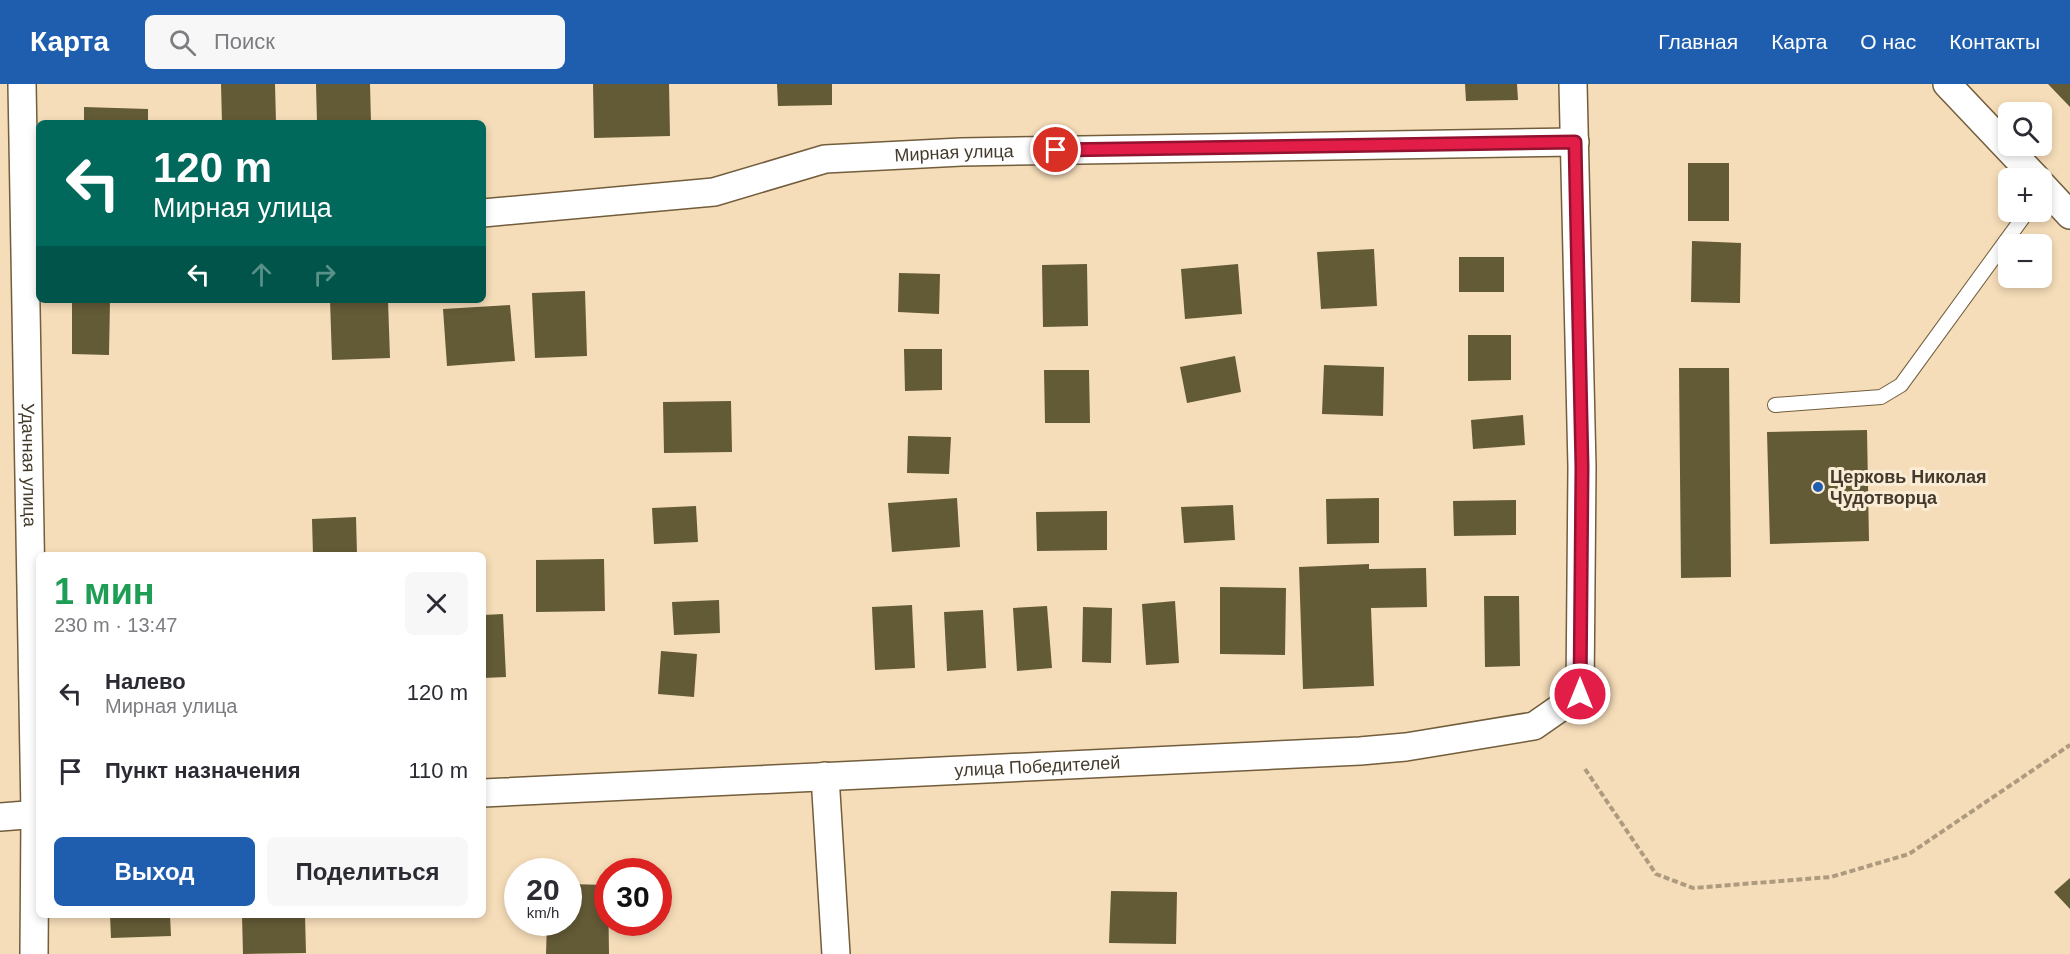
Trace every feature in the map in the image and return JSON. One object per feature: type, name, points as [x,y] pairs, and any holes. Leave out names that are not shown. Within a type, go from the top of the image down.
[{"type":"street","name":"Удачная улица","points":[[22,84],[32,239],[36,699]]},
{"type":"street","points":[[1573,84],[1575,142]]},
{"type":"street","points":[[1947,84],[2024,168]]},
{"type":"street","name":"Мирная улица","points":[[486,213],[714,192],[825,159],[961,152],[1575,142]]},
{"type":"street","name":"улица Победителей","points":[[486,793],[1406,747],[1534,726],[1580,694],[1582,467],[1575,142]]},
{"type":"street","points":[[2052,197],[2070,215]]},
{"type":"street","points":[[825,776],[836,954]]},
{"type":"street","points":[[0,817],[36,814]]},
{"type":"street","name":"Удачная улица","points":[[34,954],[36,861]]},
{"type":"lane","points":[[1775,405],[1881,397],[1902,385],[2020,222]]},
{"type":"path","points":[[1585,769],[1656,874],[1693,888],[1831,877],[1909,854],[2070,745]]},
{"type":"building","points":[[221,84],[275,84],[276,120],[222,120]]},
{"type":"building","points":[[316,84],[370,84],[371,120],[317,120]]},
{"type":"building","points":[[593,84],[669,84],[670,136],[594,138]]},
{"type":"building","points":[[777,84],[832,84],[832,105],[778,106]]},
{"type":"building","points":[[1465,84],[1517,84],[1518,100],[1466,101]]},
{"type":"building","points":[[2048,84],[2070,84],[2070,107]]},
{"type":"building","points":[[84,107],[148,109],[148,120],[84,120]]},
{"type":"building","points":[[1688,163],[1729,163],[1729,221],[1688,221]]},
{"type":"building","points":[[1692,241],[1741,243],[1740,303],[1691,302]]},
{"type":"building","points":[[1374,249],[1377,306],[1321,309],[1317,252]]},
{"type":"building","points":[[1459,257],[1504,257],[1504,292],[1459,292]]},
{"type":"building","points":[[1087,264],[1088,326],[1043,327],[1042,265]]},
{"type":"building","points":[[1238,264],[1242,314],[1185,319],[1181,269]]},
{"type":"building","points":[[899,273],[940,274],[939,314],[898,312]]},
{"type":"building","points":[[585,291],[587,356],[535,358],[532,293]]},
{"type":"building","points":[[72,303],[110,303],[109,355],[72,354]]},
{"type":"building","points":[[330,303],[388,303],[390,358],[332,360]]},
{"type":"building","points":[[510,305],[515,361],[447,366],[443,309]]},
{"type":"building","points":[[1468,335],[1511,335],[1511,380],[1468,381]]},
{"type":"building","points":[[904,349],[942,349],[942,390],[905,391]]},
{"type":"building","points":[[1235,356],[1241,392],[1187,403],[1180,367]]},
{"type":"building","points":[[1324,365],[1384,367],[1383,416],[1322,414]]},
{"type":"building","points":[[1679,368],[1729,368],[1731,577],[1681,578]]},
{"type":"building","points":[[1044,370],[1089,370],[1090,423],[1045,423]]},
{"type":"building","points":[[731,401],[732,452],[664,453],[663,402]]},
{"type":"building","points":[[1523,415],[1525,445],[1473,449],[1471,420]]},
{"type":"building","name":"Церковь Николая Чудотворца","points":[[1867,430],[1869,541],[1770,544],[1767,432]]},
{"type":"building","points":[[908,436],[951,437],[949,474],[907,473]]},
{"type":"building","points":[[957,498],[960,547],[892,552],[888,503]]},
{"type":"building","points":[[1379,498],[1379,543],[1327,544],[1326,499]]},
{"type":"building","points":[[1516,500],[1516,535],[1454,536],[1453,501]]},
{"type":"building","points":[[1233,505],[1235,540],[1184,543],[1181,507]]},
{"type":"building","points":[[696,506],[698,542],[654,544],[652,508]]},
{"type":"building","points":[[1107,511],[1107,550],[1037,551],[1036,512]]},
{"type":"building","points":[[356,517],[357,552],[313,552],[312,519]]},
{"type":"building","points":[[604,559],[605,611],[536,612],[536,560]]},
{"type":"building","points":[[1369,564],[1369,569],[1426,568],[1427,607],[1371,608],[1374,686],[1303,689],[1299,567]]},
{"type":"building","points":[[1220,587],[1286,588],[1285,655],[1220,654]]},
{"type":"building","points":[[1484,596],[1519,596],[1520,666],[1485,667]]},
{"type":"building","points":[[719,600],[720,633],[674,635],[672,602]]},
{"type":"building","points":[[1175,601],[1179,663],[1146,665],[1142,604]]},
{"type":"building","points":[[912,605],[915,668],[875,670],[872,607]]},
{"type":"building","points":[[1047,606],[1052,668],[1017,671],[1013,608]]},
{"type":"building","points":[[1083,607],[1112,608],[1111,663],[1082,662]]},
{"type":"building","points":[[983,610],[986,668],[947,671],[944,612]]},
{"type":"building","points":[[503,614],[506,677],[486,678],[486,615]]},
{"type":"building","points":[[661,651],[697,654],[694,697],[658,694]]},
{"type":"building","points":[[2070,878],[2070,909],[2054,892]]},
{"type":"building","points":[[582,884],[594,885],[594,936],[609,936],[609,954],[546,954],[547,936],[582,936]]},
{"type":"building","points":[[1111,891],[1177,892],[1176,944],[1109,943]]},
{"type":"building","points":[[110,918],[170,918],[171,936],[111,938]]},
{"type":"building","points":[[242,918],[305,918],[306,953],[243,954]]},
{"type":"place","name":"Церковь Николая Чудотворца","points":[[1818,487]]},
{"type":"route","points":[[1056,150],[1575,142],[1582,467],[1580,694]]}]
